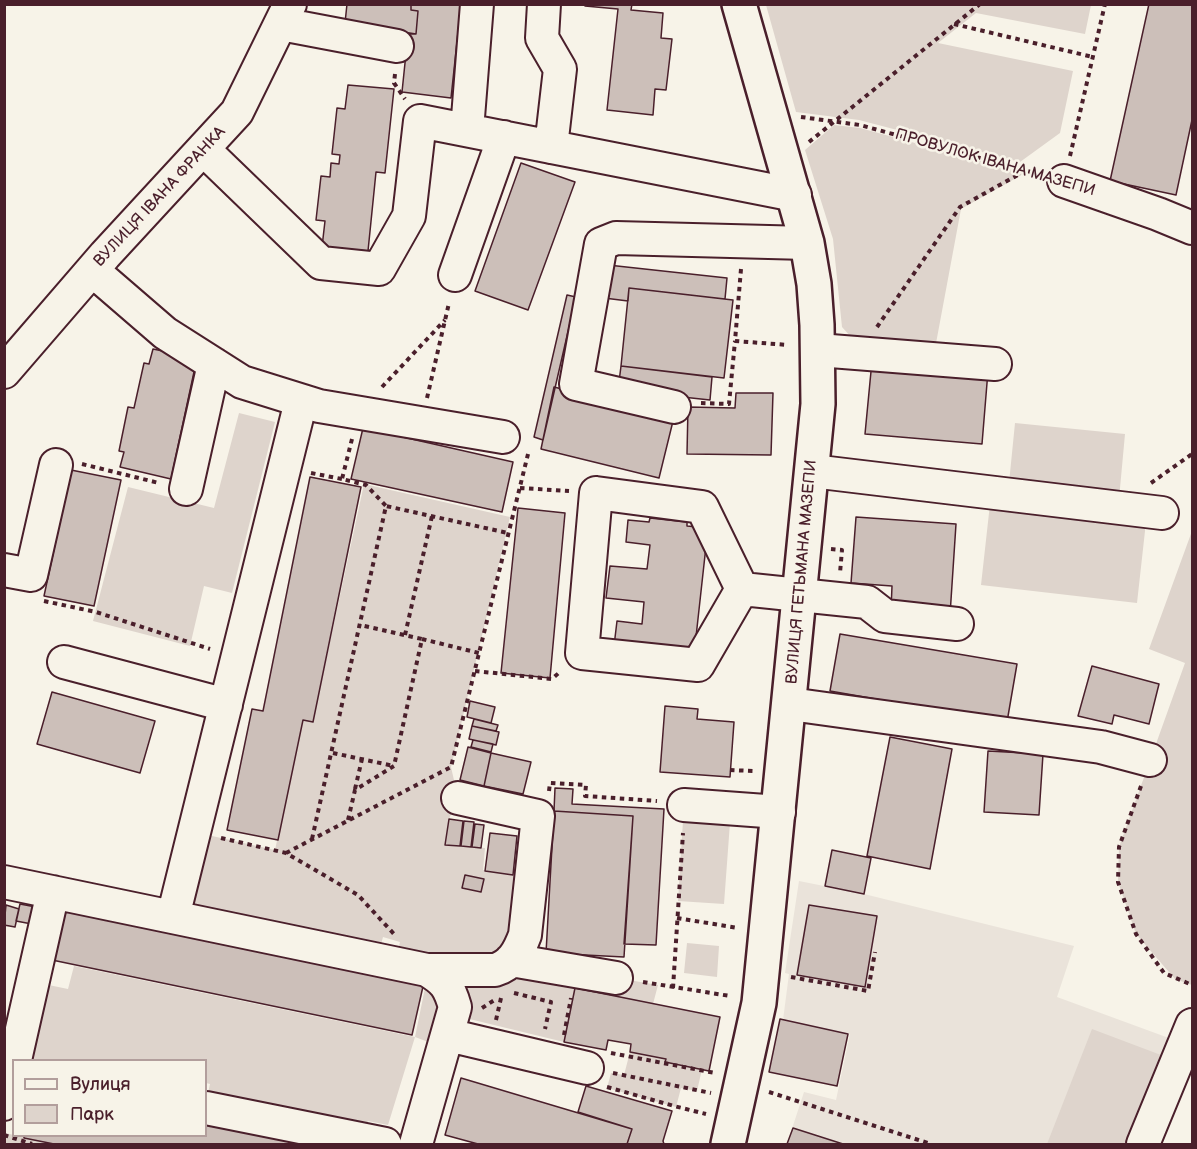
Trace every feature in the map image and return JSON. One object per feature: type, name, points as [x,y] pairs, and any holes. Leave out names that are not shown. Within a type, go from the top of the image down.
[{"type":"main road","name":"ВУЛИЦЯ ГЕТЬМАНА МАЗЕПИ","points":[[728,1144],[759,1003],[818,404],[806,347],[814,284],[807,243],[739,4]]},
{"type":"street","points":[[467,130],[477,4]]},
{"type":"street","points":[[544,4],[542,38],[560,69],[551,147]]},
{"type":"street","points":[[286,14],[397,46]]},
{"type":"street","name":"ВУЛИЦЯ ІВАНА ФРАНКА","points":[[4,372],[92,270],[237,112],[286,14]]},
{"type":"street","points":[[203,149],[321,263],[379,269],[409,216],[420,121],[795,195]]},
{"type":"street","points":[[455,275],[504,137]]},
{"type":"street","name":"ПРОВУЛОК ІВАНА МАЗЕПИ","points":[[1064,181],[1158,214],[1191,219]]},
{"type":"street","points":[[674,407],[576,384],[601,244],[616,238],[807,243]]},
{"type":"street","points":[[92,270],[165,333],[242,382],[319,406],[502,437]]},
{"type":"street","points":[[806,347],[995,364]]},
{"type":"street","points":[[186,489],[214,364]]},
{"type":"street","points":[[173,917],[301,401]]},
{"type":"street","points":[[18,573],[56,465]]},
{"type":"street","points":[[812,471],[1162,513]]},
{"type":"street","points":[[596,493],[702,507],[742,589],[698,665],[582,653],[596,493]]},
{"type":"street","points":[[742,589],[867,602],[885,616],[957,624]]},
{"type":"street","points":[[64,662],[226,705]]},
{"type":"street","points":[[790,704],[1101,747],[1150,760]]},
{"type":"street","points":[[4,882],[427,970],[504,968],[519,951],[525,935],[538,816],[458,798]]},
{"type":"street","points":[[684,805],[779,812]]},
{"type":"street","points":[[15,1059],[53,892]]},
{"type":"street","points":[[512,960],[616,978]]},
{"type":"street","points":[[416,1144],[454,1007],[450,991],[441,978],[427,970]]},
{"type":"street","points":[[1143,1144],[1192,1024]]},
{"type":"street","points":[[448,1035],[596,1060]]},
{"type":"street","points":[[4,1104],[12,1071]]},
{"type":"street","points":[[207,1108],[385,1144]]},
{"type":"path","points":[[801,148],[980,4]]},
{"type":"path","points":[[1064,181],[1105,4]]},
{"type":"path","points":[[954,24],[1093,57]]},
{"type":"path","points":[[397,46],[394,83],[420,121]]},
{"type":"path","name":"ПРОВУЛОК ІВАНА МАЗЕПИ","points":[[793,116],[860,124],[1064,181]]},
{"type":"path","points":[[873,333],[960,207],[1026,171]]},
{"type":"path","points":[[674,407],[688,403],[729,404],[744,241]]},
{"type":"path","points":[[422,423],[455,275]]},
{"type":"path","points":[[445,320],[358,413],[342,479],[366,485],[386,506],[508,533]]},
{"type":"path","points":[[735,341],[806,347]]},
{"type":"path","points":[[286,853],[451,767],[531,443],[502,437]]},
{"type":"path","points":[[1116,507],[1192,454]]},
{"type":"path","points":[[56,465],[65,460],[186,489]]},
{"type":"path","points":[[519,488],[596,493]]},
{"type":"path","points":[[312,839],[333,753],[386,506]]},
{"type":"path","points":[[405,635],[432,516]]},
{"type":"path","points":[[820,548],[842,550],[838,598]]},
{"type":"path","points":[[18,573],[35,599],[96,612],[238,658]]},
{"type":"path","points":[[360,625],[479,653]]},
{"type":"path","points":[[355,790],[394,766],[422,639]]},
{"type":"path","points":[[475,671],[552,679],[582,653]]},
{"type":"path","points":[[333,753],[394,766]]},
{"type":"path","points":[[347,821],[362,759]]},
{"type":"path","points":[[1150,760],[1119,847],[1118,882],[1136,934],[1164,973],[1192,985]]},
{"type":"path","points":[[730,770],[757,771]]},
{"type":"path","points":[[538,816],[548,803],[550,783],[586,785],[585,796],[664,801],[671,805],[684,805],[673,988]]},
{"type":"path","points":[[194,832],[286,853],[358,895],[427,970]]},
{"type":"path","points":[[677,918],[740,928]]},
{"type":"path","points":[[789,976],[868,991],[874,952]]},
{"type":"path","points":[[562,1044],[576,971]]},
{"type":"path","points":[[616,978],[730,996]]},
{"type":"path","points":[[496,1020],[503,990],[551,1002],[544,1033]]},
{"type":"path","points":[[477,1012],[502,996]]},
{"type":"path","points":[[596,1060],[719,1074]]},
{"type":"path","points":[[710,1114],[607,1088],[611,1073],[715,1093]]},
{"type":"path","points":[[762,1090],[931,1144]]},
{"type":"path","points":[[4,1135],[32,1144]]},
{"type":"shaded area","points":[[799,881],[864,894],[1074,946],[1057,997],[1177,1041],[1135,1144],[787,1144],[804,1092],[836,1100],[850,1034],[783,1020],[789,974],[785,973]]},
{"type":"green space","points":[[766,4],[1091,5],[1085,34],[976,13],[938,43],[1073,71],[1060,133],[1020,162],[859,120],[796,112]]},
{"type":"green space","points":[[834,125],[860,128],[1025,173],[961,209],[934,354],[861,348],[842,327],[833,239],[805,150]]},
{"type":"green space","points":[[239,413],[275,422],[232,593],[204,586],[190,646],[93,621],[128,487],[214,508]]},
{"type":"green space","points":[[1015,423],[1125,434],[1119,499],[1009,483]]},
{"type":"green space","points":[[364,484],[510,517],[451,767],[458,798],[449,819],[445,845],[485,848],[483,870],[520,878],[511,960],[658,985],[653,1004],[575,988],[564,1042],[453,1015],[431,1043],[415,1037],[426,983],[395,963],[400,942],[383,937],[377,959],[173,917],[194,832],[275,850],[303,720],[313,721]],"holes":[[[465,876],[483,879],[481,892],[463,888]]]},
{"type":"green space","points":[[990,504],[1146,522],[1137,603],[981,585]]},
{"type":"green space","points":[[1192,531],[1192,985],[1175,979],[1136,934],[1118,882],[1119,847],[1185,663],[1149,649]]},
{"type":"green space","points":[[684,805],[731,809],[724,904],[678,901]]},
{"type":"green space","points":[[687,943],[719,946],[717,977],[684,973]]},
{"type":"green space","points":[[74,966],[415,1037],[388,1125],[368,1121],[364,1139],[207,1102],[210,1084],[207,1083],[207,1059],[15,1059],[34,982],[68,989]]},
{"type":"green space","points":[[1092,1029],[1161,1055],[1125,1144],[1047,1144]]},
{"type":"green space","points":[[630,1052],[702,1069],[697,1091],[681,1088],[676,1107],[607,1088],[611,1073],[624,1075]]},
{"type":"green space","points":[[5,1133],[12,1135],[12,1137],[54,1144],[5,1144]]},
{"type":"building","points":[[347,4],[411,4],[411,10],[418,11],[416,34],[345,23]]},
{"type":"building","points":[[411,4],[461,4],[451,98],[402,92],[408,34],[416,34],[418,11],[411,10]]},
{"type":"building","points":[[586,4],[632,4],[631,10],[663,13],[661,38],[672,39],[666,90],[655,89],[653,115],[607,110],[618,9],[585,6]]},
{"type":"building","points":[[1149,4],[1192,4],[1192,120],[1176,195],[1110,181]]},
{"type":"building","points":[[348,85],[394,89],[385,173],[376,172],[368,251],[322,247],[325,221],[316,220],[321,176],[330,177],[331,163],[339,164],[340,155],[332,154],[337,108],[345,109]]},
{"type":"building","points":[[521,163],[575,182],[528,310],[475,291]]},
{"type":"building","points":[[608,265],[727,278],[725,299],[629,288],[628,301],[604,298]]},
{"type":"building","points":[[629,288],[733,300],[724,378],[621,366]]},
{"type":"building","points":[[567,295],[576,297],[543,440],[534,437]]},
{"type":"building","points":[[153,349],[197,358],[171,479],[120,467],[124,452],[119,451],[128,407],[134,408],[144,363],[149,364]]},
{"type":"building","points":[[872,361],[988,371],[982,444],[865,434]]},
{"type":"building","points":[[621,366],[712,377],[710,400],[618,390]]},
{"type":"building","points":[[554,387],[674,417],[659,478],[541,449]]},
{"type":"building","points":[[736,393],[773,393],[771,455],[687,454],[688,407],[735,408]]},
{"type":"building","points":[[363,428],[513,462],[502,512],[351,479]]},
{"type":"building","points":[[71,470],[121,480],[94,606],[44,596]]},
{"type":"building","points":[[310,477],[361,487],[313,722],[303,720],[278,840],[227,830],[252,709],[263,711]]},
{"type":"building","points":[[518,508],[565,513],[550,678],[501,673]]},
{"type":"building","points":[[856,517],[956,524],[950,615],[891,610],[892,586],[851,583]]},
{"type":"building","points":[[650,518],[687,522],[687,526],[708,528],[694,655],[614,646],[617,621],[642,624],[644,602],[606,598],[610,566],[647,569],[650,545],[626,542],[628,520],[649,522]]},
{"type":"building","points":[[840,634],[1017,664],[1007,722],[830,691]]},
{"type":"building","points":[[1092,666],[1159,684],[1149,724],[1114,715],[1112,724],[1078,716]]},
{"type":"building","points":[[52,692],[155,721],[140,773],[37,744]]},
{"type":"building","points":[[470,701],[495,707],[491,723],[467,717]]},
{"type":"building","points":[[665,706],[698,709],[697,719],[734,722],[730,777],[660,772]]},
{"type":"building","points":[[474,719],[498,725],[496,731],[472,726]]},
{"type":"building","points":[[472,726],[499,732],[496,745],[469,739]]},
{"type":"building","points":[[890,737],[952,749],[930,869],[867,856]]},
{"type":"building","points":[[473,740],[493,744],[491,752],[471,747]]},
{"type":"building","points":[[468,747],[491,753],[484,786],[460,780]]},
{"type":"building","points":[[988,751],[1043,754],[1039,815],[984,812]]},
{"type":"building","points":[[491,753],[531,762],[523,794],[484,786]]},
{"type":"building","points":[[555,788],[573,789],[572,804],[664,809],[656,945],[624,944],[633,816],[554,811]]},
{"type":"building","points":[[554,811],[633,816],[624,957],[546,953]]},
{"type":"building","points":[[449,819],[463,821],[460,846],[445,845]]},
{"type":"building","points":[[464,821],[474,822],[471,847],[461,846]]},
{"type":"building","points":[[475,824],[484,825],[481,848],[472,847]]},
{"type":"building","points":[[490,833],[517,836],[513,875],[485,871]]},
{"type":"building","points":[[832,850],[871,858],[864,894],[825,886]]},
{"type":"building","points":[[465,875],[484,879],[481,892],[462,888]]},
{"type":"building","points":[[20,904],[41,908],[37,925],[16,921]]},
{"type":"building","points":[[6,905],[19,909],[15,927],[4,925]]},
{"type":"building","points":[[809,905],[877,916],[865,987],[797,975]]},
{"type":"building","points":[[64,906],[424,982],[412,1035],[52,960]]},
{"type":"building","points":[[575,988],[720,1017],[709,1071],[630,1052],[631,1044],[608,1040],[606,1050],[564,1042]]},
{"type":"building","points":[[780,1019],[848,1034],[837,1086],[769,1072]]},
{"type":"building","points":[[461,1078],[632,1129],[627,1144],[478,1144],[445,1135]]},
{"type":"building","points":[[586,1086],[672,1111],[664,1144],[627,1144],[632,1129],[578,1112]]},
{"type":"building","points":[[207,1121],[321,1144],[54,1144],[24,1138],[207,1137]]},
{"type":"building","points":[[793,1128],[843,1144],[787,1144]]}]
